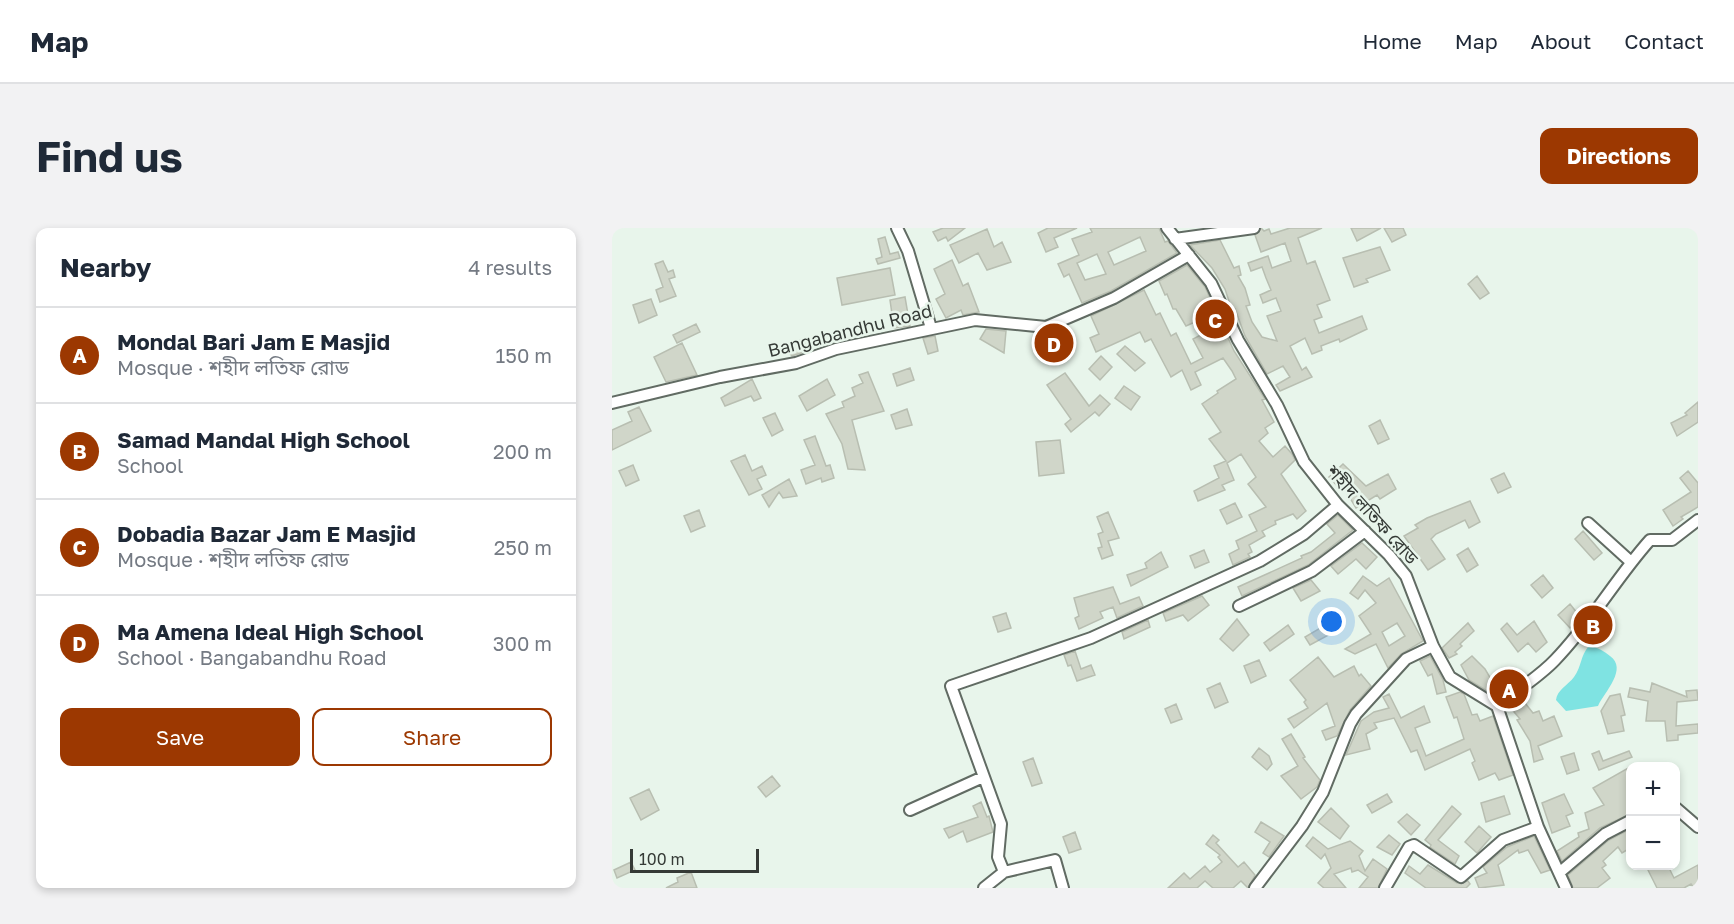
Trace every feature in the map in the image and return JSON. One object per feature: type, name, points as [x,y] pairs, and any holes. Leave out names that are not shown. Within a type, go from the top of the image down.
[{"type":"street","points":[[897,228],[908,251],[931,328]]},
{"type":"street","name":"শহীদ লতিফ রোড","points":[[1167,228],[1211,283],[1238,340],[1277,405],[1304,462],[1338,506],[1365,531],[1406,576],[1433,646],[1450,677],[1497,706]]},
{"type":"street","points":[[1175,239],[1254,228]]},
{"type":"street","name":"Bangabandhu Road","points":[[612,403],[720,377],[796,363],[836,349],[975,320],[1046,327],[1114,298],[1189,255]]},
{"type":"street","points":[[1004,872],[998,857],[1001,824],[983,777],[964,715],[951,686],[1091,638],[1260,561],[1304,534],[1338,506]]},
{"type":"street","points":[[1566,888],[1538,827],[1497,706],[1554,662],[1585,627],[1630,562],[1650,540],[1672,540],[1698,520]]},
{"type":"street","points":[[1588,523],[1630,562]]},
{"type":"street","points":[[1239,606],[1288,585],[1312,571],[1365,531]]},
{"type":"street","points":[[1255,888],[1302,826],[1323,792],[1356,714],[1406,659],[1433,646]]},
{"type":"street","points":[[910,810],[983,777]]},
{"type":"street","points":[[1680,811],[1698,827]]},
{"type":"street","points":[[1559,873],[1605,834],[1626,823]]},
{"type":"street","points":[[1385,888],[1409,848],[1414,845],[1461,877],[1503,840],[1538,827]]},
{"type":"street","points":[[984,888],[1004,872],[1055,860],[1063,888]]},
{"type":"water","points":[[1589,646],[1595,647],[1615,661],[1616,674],[1598,706],[1566,711],[1556,700],[1557,696],[1574,677]]},
{"type":"building","points":[[943,228],[965,228],[948,241],[946,237],[938,241],[933,232]]},
{"type":"building","points":[[1048,228],[1077,228],[1054,238],[1058,247],[1046,252],[1038,233]]},
{"type":"building","points":[[1090,228],[1159,228],[1165,242],[1168,241],[1177,253],[1111,291],[1082,303],[1069,274],[1064,277],[1058,264],[1079,255],[1072,239],[1092,232]],"holes":[[[1140,237],[1146,251],[1114,265],[1108,252]],[[1097,254],[1106,274],[1085,280],[1077,263]]]},
{"type":"building","points":[[1261,228],[1264,231],[1269,229],[1271,234],[1290,228],[1322,228],[1298,238],[1307,264],[1315,261],[1330,300],[1317,305],[1322,317],[1314,320],[1319,333],[1362,316],[1367,329],[1340,342],[1339,339],[1321,346],[1322,350],[1312,354],[1305,338],[1290,346],[1302,370],[1306,367],[1312,377],[1280,391],[1276,385],[1290,377],[1283,366],[1267,374],[1245,336],[1235,309],[1232,310],[1225,289],[1212,268],[1190,245],[1220,240],[1234,268],[1239,266],[1241,275],[1238,276],[1245,288],[1250,305],[1246,306],[1252,322],[1262,337],[1277,341],[1267,316],[1281,311],[1276,298],[1263,303],[1260,295],[1271,290],[1262,267],[1251,271],[1248,263],[1268,256],[1272,268],[1291,261],[1285,243],[1261,252],[1255,235]]},
{"type":"building","points":[[1351,228],[1381,228],[1357,241]]},
{"type":"building","points":[[1384,228],[1403,228],[1406,235],[1392,242]]},
{"type":"building","points":[[987,229],[994,247],[1002,242],[1011,262],[987,270],[978,253],[959,263],[950,245]]},
{"type":"building","points":[[885,237],[890,254],[898,252],[900,258],[878,264],[876,259],[882,257],[878,239]]},
{"type":"building","points":[[1380,247],[1390,270],[1366,279],[1368,282],[1354,287],[1343,258]]},
{"type":"building","points":[[952,260],[963,286],[968,283],[979,312],[963,315],[961,310],[946,318],[936,299],[945,294],[934,269]]},
{"type":"building","points":[[663,261],[668,272],[673,270],[675,277],[669,279],[676,296],[660,302],[656,290],[663,287],[655,264]]},
{"type":"building","points":[[1187,265],[1205,287],[1234,351],[1265,399],[1262,400],[1274,422],[1265,428],[1268,433],[1259,441],[1273,457],[1285,446],[1295,460],[1281,474],[1306,511],[1297,519],[1293,514],[1275,521],[1276,524],[1262,531],[1265,536],[1249,545],[1252,552],[1248,554],[1250,557],[1233,565],[1229,554],[1239,549],[1236,541],[1257,531],[1249,515],[1266,507],[1248,484],[1256,477],[1241,454],[1227,463],[1234,480],[1222,485],[1225,490],[1198,501],[1194,491],[1219,478],[1214,466],[1226,461],[1209,439],[1221,432],[1202,404],[1236,379],[1232,371],[1223,358],[1195,372],[1201,385],[1191,390],[1182,370],[1171,377],[1151,339],[1145,342],[1140,332],[1096,352],[1090,338],[1099,334],[1091,316],[1144,290],[1156,315],[1160,313],[1171,336],[1176,333],[1191,364],[1203,358],[1193,339],[1212,329],[1206,317],[1186,326],[1176,309],[1173,309],[1159,281]]},
{"type":"building","points":[[890,268],[895,295],[842,305],[837,278]]},
{"type":"building","points":[[1477,276],[1489,293],[1480,299],[1468,284]]},
{"type":"building","points":[[905,297],[910,326],[894,328],[890,300]]},
{"type":"building","points":[[651,299],[657,315],[639,323],[633,305]]},
{"type":"building","points":[[696,324],[700,332],[677,343],[673,335]]},
{"type":"building","points":[[986,329],[1006,331],[1004,353],[980,339]]},
{"type":"building","points":[[935,336],[938,351],[928,354],[923,338]]},
{"type":"building","points":[[803,339],[808,351],[792,356],[782,346]]},
{"type":"building","points":[[682,343],[697,375],[666,382],[654,357]]},
{"type":"building","points":[[1125,346],[1145,363],[1135,371],[1117,354]]},
{"type":"building","points":[[1101,356],[1112,367],[1100,380],[1089,369]]},
{"type":"building","points":[[910,368],[914,380],[897,386],[893,374]]},
{"type":"building","points":[[868,372],[884,411],[852,420],[865,470],[848,469],[842,444],[826,414],[844,407],[842,402],[855,396],[852,388],[863,383],[859,375]]},
{"type":"building","points":[[1065,373],[1089,406],[1100,395],[1110,404],[1099,416],[1095,412],[1071,432],[1065,424],[1071,419],[1047,385]]},
{"type":"building","points":[[752,379],[761,398],[754,401],[751,396],[725,406],[721,398]]},
{"type":"building","points":[[827,379],[835,395],[807,411],[799,396]]},
{"type":"building","points":[[1124,386],[1140,397],[1131,410],[1115,398]]},
{"type":"building","points":[[1698,402],[1698,422],[1677,436],[1671,423],[1687,415],[1685,413]]},
{"type":"building","points":[[639,407],[651,431],[612,450],[612,430],[632,421],[628,412]]},
{"type":"building","points":[[907,409],[912,425],[896,429],[891,415]]},
{"type":"building","points":[[775,413],[783,430],[772,436],[763,418]]},
{"type":"building","points":[[1380,420],[1389,439],[1378,444],[1369,426]]},
{"type":"building","points":[[815,436],[826,466],[830,465],[834,478],[822,482],[821,478],[806,484],[801,470],[815,465],[804,440]]},
{"type":"building","points":[[1060,440],[1064,473],[1039,476],[1036,442]]},
{"type":"building","points":[[745,455],[752,471],[762,466],[766,475],[757,479],[762,489],[749,495],[731,461]]},
{"type":"building","points":[[1343,464],[1366,486],[1388,474],[1396,489],[1380,499],[1377,495],[1356,508],[1344,488],[1341,490],[1329,477]]},
{"type":"building","points":[[633,465],[639,480],[626,486],[619,471]]},
{"type":"building","points":[[1688,471],[1698,483],[1698,507],[1681,517],[1683,519],[1673,526],[1663,510],[1691,492],[1680,478]]},
{"type":"building","points":[[1504,473],[1511,487],[1498,493],[1491,479]]},
{"type":"building","points":[[789,479],[797,496],[783,498],[779,492],[769,507],[762,495]]},
{"type":"building","points":[[1470,501],[1480,522],[1469,528],[1465,520],[1436,534],[1431,539],[1445,559],[1428,570],[1404,536],[1418,528],[1415,525],[1427,518]]},
{"type":"building","points":[[1235,503],[1242,517],[1227,524],[1220,510]]},
{"type":"building","points":[[699,510],[705,526],[691,532],[684,516]]},
{"type":"building","points":[[1108,512],[1119,538],[1108,541],[1113,555],[1102,559],[1098,548],[1102,547],[1098,534],[1103,532],[1097,517]]},
{"type":"building","points":[[1338,515],[1353,530],[1308,565],[1242,596],[1238,587],[1302,558],[1301,556],[1311,552],[1335,533],[1327,524]]},
{"type":"building","points":[[1583,531],[1602,553],[1594,560],[1575,539]]},
{"type":"building","points":[[1362,543],[1377,557],[1366,569],[1356,559],[1338,574],[1331,566]]},
{"type":"building","points":[[1468,548],[1478,565],[1467,572],[1457,555]]},
{"type":"building","points":[[1204,550],[1209,562],[1195,568],[1190,556]]},
{"type":"building","points":[[1161,552],[1168,567],[1131,586],[1127,575],[1147,568],[1145,563]]},
{"type":"building","points":[[1543,575],[1553,588],[1542,598],[1531,585]]},
{"type":"building","points":[[1363,576],[1377,586],[1389,578],[1423,641],[1401,654],[1388,668],[1376,644],[1355,654],[1345,649],[1371,634],[1359,616],[1376,603],[1365,590],[1358,599],[1350,593]],"holes":[[[1397,623],[1405,636],[1389,646],[1382,632]]]},
{"type":"building","points":[[1311,580],[1320,591],[1301,601],[1293,588]]},
{"type":"building","points":[[1113,587],[1120,604],[1139,597],[1143,606],[1117,618],[1113,607],[1100,612],[1103,618],[1079,629],[1075,618],[1079,616],[1074,598]]},
{"type":"building","points":[[1202,596],[1209,605],[1188,621],[1183,615],[1166,621],[1163,613]]},
{"type":"building","points":[[1570,604],[1581,618],[1570,628],[1558,615]]},
{"type":"building","points":[[1006,613],[1011,628],[998,632],[993,617]]},
{"type":"building","points":[[1339,617],[1342,623],[1336,631],[1310,645],[1305,637]]},
{"type":"building","points":[[1237,619],[1249,635],[1233,651],[1220,639]]},
{"type":"building","points":[[1148,620],[1150,627],[1124,639],[1122,632]]},
{"type":"building","points":[[1534,621],[1547,642],[1536,652],[1528,643],[1518,652],[1501,629],[1507,623],[1517,635]]},
{"type":"building","points":[[1468,623],[1474,631],[1460,644],[1462,646],[1455,652],[1457,654],[1449,658],[1442,648]]},
{"type":"building","points":[[1288,625],[1294,634],[1270,651],[1264,643]]},
{"type":"building","points":[[1075,651],[1081,669],[1091,665],[1095,675],[1077,681],[1064,655]]},
{"type":"building","points":[[1430,656],[1443,680],[1446,692],[1437,694],[1432,674],[1428,676],[1420,661]]},
{"type":"building","points":[[1472,656],[1485,669],[1495,686],[1507,680],[1510,687],[1497,697],[1469,680],[1461,665]]},
{"type":"building","points":[[1318,657],[1334,677],[1354,666],[1359,676],[1361,674],[1371,686],[1350,710],[1337,736],[1326,740],[1322,731],[1335,726],[1327,703],[1294,728],[1288,719],[1308,708],[1304,702],[1306,700],[1290,680]]},
{"type":"building","points":[[1259,660],[1266,676],[1251,683],[1244,666]]},
{"type":"building","points":[[1220,683],[1228,702],[1215,708],[1207,689]]},
{"type":"building","points":[[1652,683],[1687,697],[1686,691],[1697,690],[1698,700],[1677,702],[1676,726],[1698,724],[1698,733],[1678,735],[1678,740],[1667,741],[1665,721],[1646,721],[1648,701],[1628,697],[1630,688],[1650,692]]},
{"type":"building","points":[[1460,692],[1464,694],[1472,715],[1477,714],[1480,721],[1493,716],[1513,775],[1499,780],[1495,773],[1479,780],[1472,763],[1475,761],[1470,749],[1425,770],[1417,750],[1411,752],[1394,718],[1374,723],[1377,728],[1366,734],[1370,749],[1346,755],[1361,721],[1374,712],[1389,708],[1383,697],[1389,694],[1401,718],[1424,706],[1430,722],[1415,728],[1426,756],[1464,739],[1457,717],[1454,718],[1446,697]]},
{"type":"building","points":[[1620,694],[1625,715],[1621,716],[1624,731],[1608,734],[1601,711],[1610,696]]},
{"type":"building","points":[[1521,698],[1533,713],[1539,711],[1543,721],[1554,716],[1562,736],[1538,746],[1543,759],[1534,762],[1530,741],[1517,720],[1520,719],[1509,706]]},
{"type":"building","points":[[1176,704],[1182,719],[1171,723],[1165,709]]},
{"type":"building","points":[[1291,734],[1305,757],[1303,758],[1320,780],[1317,787],[1301,799],[1281,776],[1298,766],[1282,739]]},
{"type":"building","points":[[1259,748],[1269,756],[1272,764],[1267,770],[1252,757]]},
{"type":"building","points":[[1599,751],[1603,761],[1629,751],[1632,757],[1599,770],[1592,754]]},
{"type":"building","points":[[1574,753],[1579,770],[1567,774],[1561,757]]},
{"type":"building","points":[[1033,758],[1042,783],[1032,786],[1023,762]]},
{"type":"building","points":[[1626,769],[1626,816],[1600,828],[1562,861],[1557,851],[1579,837],[1578,833],[1589,829],[1585,813],[1604,805],[1593,788]]},
{"type":"building","points":[[772,776],[780,786],[766,797],[758,787]]},
{"type":"building","points":[[649,789],[659,810],[641,820],[630,798]]},
{"type":"building","points":[[1387,794],[1392,802],[1372,813],[1367,805]]},
{"type":"building","points":[[1564,794],[1573,813],[1566,816],[1570,826],[1552,833],[1542,803]]},
{"type":"building","points":[[1504,796],[1510,814],[1486,822],[1481,803]]},
{"type":"building","points":[[981,802],[987,817],[989,816],[993,832],[967,842],[963,831],[949,838],[944,829],[978,817],[973,806]]},
{"type":"building","points":[[1452,806],[1461,814],[1438,840],[1459,856],[1455,864],[1430,847],[1431,845],[1425,840]]},
{"type":"building","points":[[1331,808],[1349,826],[1340,839],[1318,822]]},
{"type":"building","points":[[1407,814],[1420,825],[1411,835],[1398,822]]},
{"type":"building","points":[[1261,822],[1284,836],[1269,857],[1263,853],[1270,842],[1255,832]]},
{"type":"building","points":[[1479,826],[1491,837],[1477,853],[1465,842]]},
{"type":"building","points":[[1626,831],[1626,850],[1622,853],[1618,847],[1603,861],[1606,865],[1602,868],[1610,878],[1597,888],[1573,888],[1568,875],[1609,840]]},
{"type":"building","points":[[1075,832],[1081,849],[1069,853],[1063,837]]},
{"type":"building","points":[[1213,835],[1219,840],[1216,843],[1238,867],[1244,862],[1255,875],[1248,888],[1241,881],[1233,888],[1213,888],[1205,881],[1197,888],[1168,888],[1184,873],[1190,879],[1205,866],[1210,872],[1222,862],[1218,857],[1220,855],[1206,844]]},
{"type":"building","points":[[1389,835],[1400,844],[1392,855],[1377,847]]},
{"type":"building","points":[[1534,836],[1550,870],[1541,873],[1528,850],[1519,853],[1518,850],[1498,865],[1504,885],[1479,888],[1475,878],[1487,873],[1483,867],[1507,847]]},
{"type":"building","points":[[1313,837],[1328,849],[1350,841],[1363,851],[1359,856],[1365,871],[1373,859],[1387,869],[1378,888],[1359,888],[1368,877],[1358,870],[1352,872],[1351,868],[1334,874],[1346,888],[1324,888],[1318,883],[1331,868],[1325,854],[1321,859],[1306,846]]},
{"type":"building","points":[[631,862],[635,870],[617,878],[614,870]]},
{"type":"building","points":[[1428,865],[1457,883],[1468,881],[1470,884],[1466,888],[1426,888],[1405,873],[1409,866],[1420,874]]},
{"type":"building","points":[[1698,865],[1698,888],[1694,888],[1691,884],[1684,888],[1657,888],[1648,870],[1670,870],[1674,878]]},
{"type":"building","points":[[691,872],[697,888],[666,888],[678,882],[677,878]]},
{"type":"place","name":"Dobadia Bazar Jam E Masjid","points":[[1215,319]]},
{"type":"place","name":"Ma Amena Ideal High School","points":[[1054,343]]},
{"type":"place","name":"Samad Mandal High School","points":[[1593,625]]},
{"type":"place","name":"Mondal Bari Jam E Masjid","points":[[1509,689]]}]
